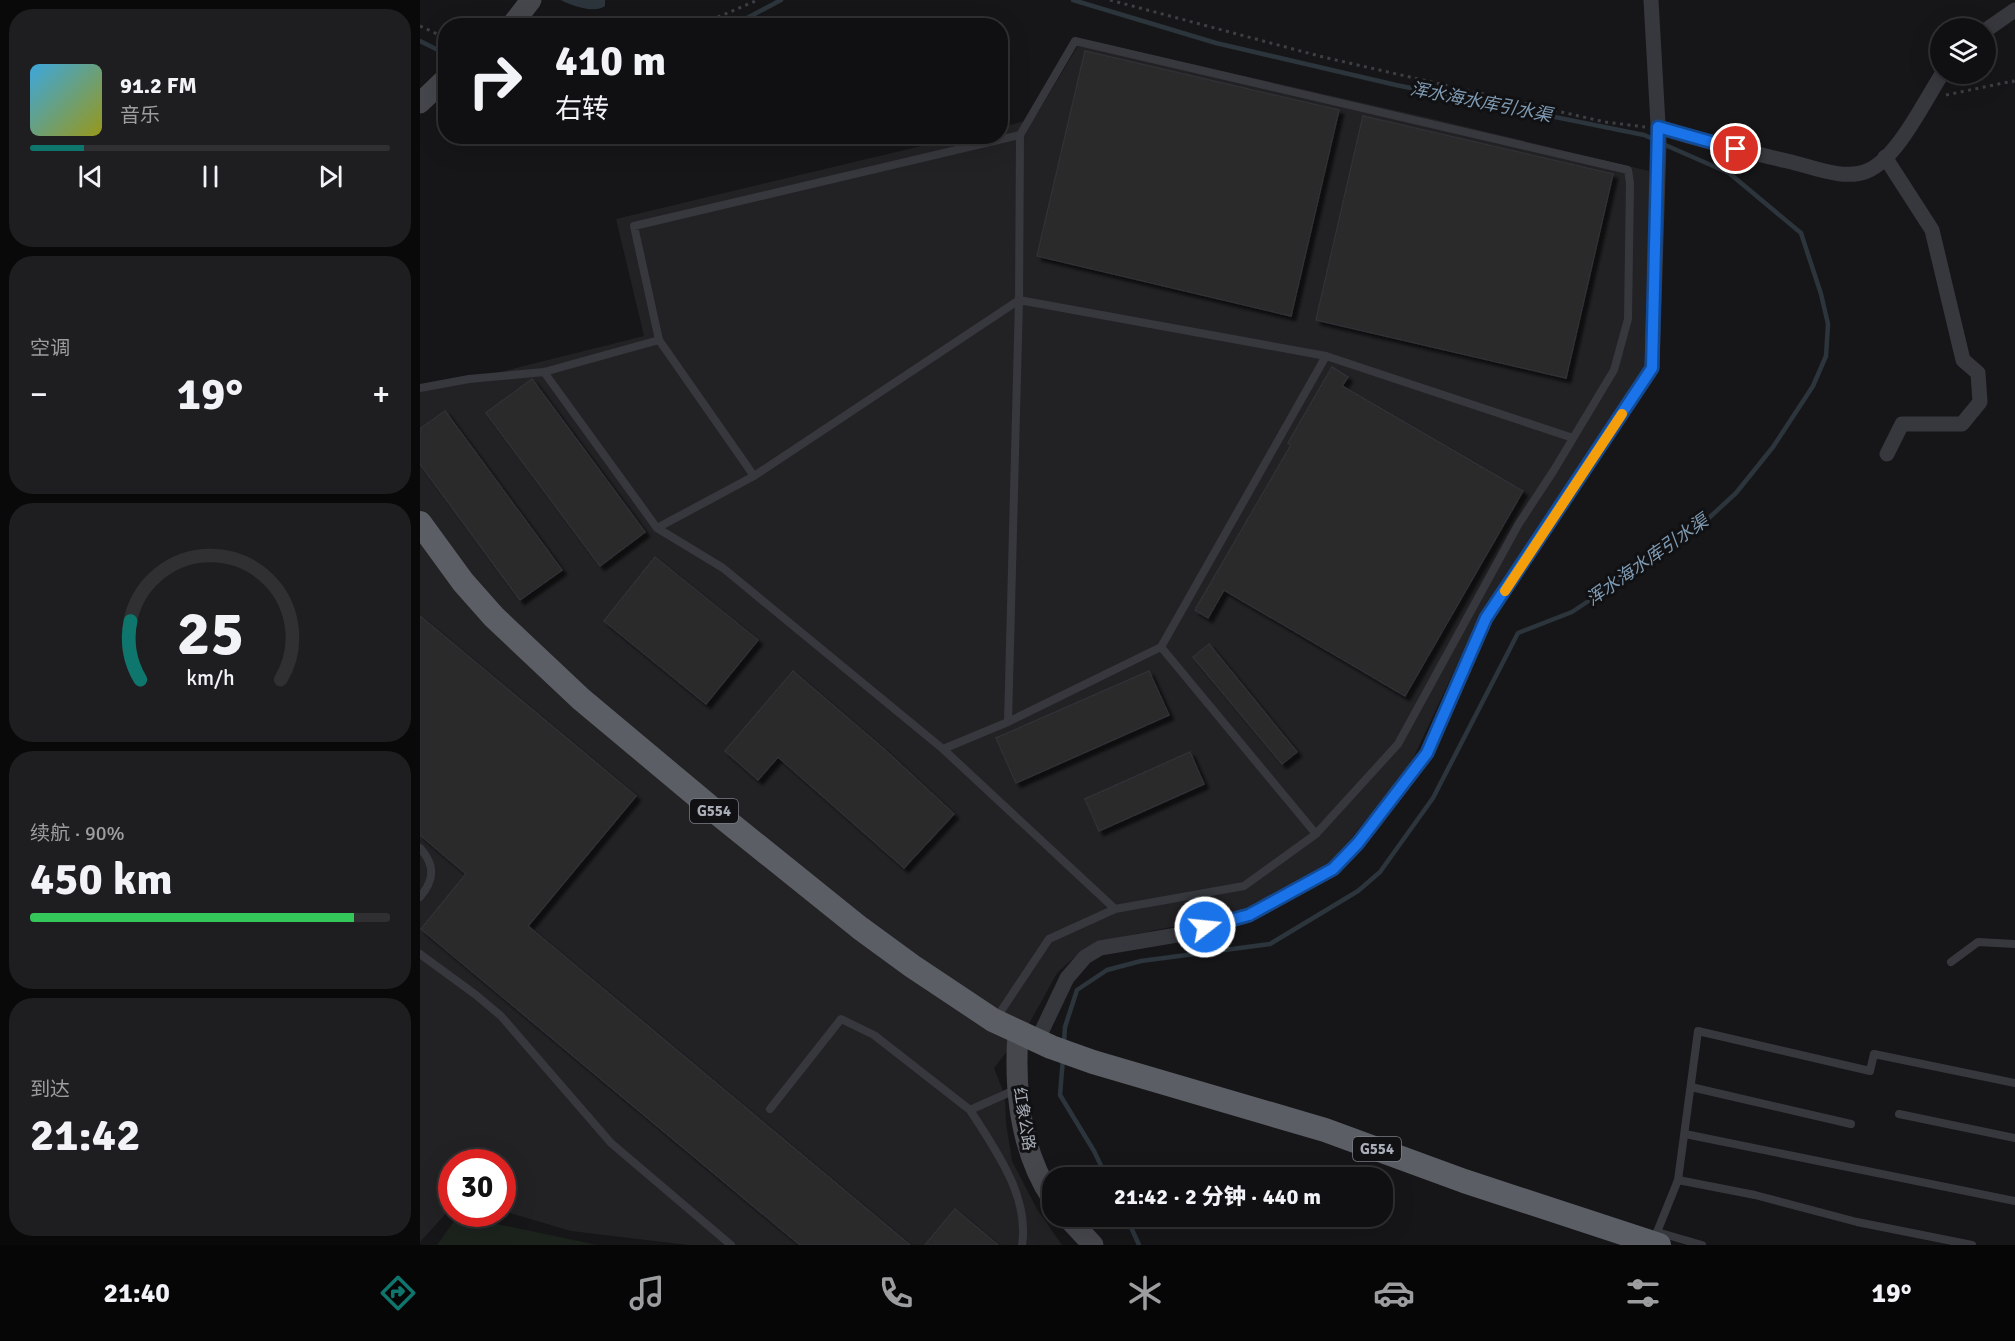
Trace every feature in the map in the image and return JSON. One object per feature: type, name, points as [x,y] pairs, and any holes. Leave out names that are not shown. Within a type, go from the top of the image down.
[{"type":"highway","name":"G554","points":[[420,523],[463,582],[486,609],[535,658],[581,699],[860,928],[937,984],[994,1021],[1093,1062],[1325,1130],[1464,1181],[1655,1240]]},
{"type":"main road","points":[[517,18],[531,0]]},
{"type":"main road","points":[[420,103],[438,86]]},
{"type":"main road","name":"红象公路","points":[[1036,1040],[1018,1088],[1028,1151],[1042,1182]]},
{"type":"main road","points":[[1076,1227],[1093,1245]]},
{"type":"street","points":[[1036,1040],[1067,978],[1085,957],[1100,948],[1183,934],[1249,915],[1333,869],[1358,843],[1427,753],[1486,618],[1652,368],[1658,135],[1651,0]]},
{"type":"street","points":[[1996,23],[2015,10]]},
{"type":"street","points":[[1658,135],[1736,149],[1833,172],[1847,174],[1868,171],[1885,157],[1906,132],[1936,84]]},
{"type":"street","points":[[1885,157],[1932,231],[1963,360],[1978,373],[1980,402],[1962,424],[1902,424],[1887,454]]},
{"type":"lane","points":[[994,1021],[1049,939],[1115,909],[1244,886],[1316,834],[1398,744],[1518,525],[1614,370],[1628,319],[1630,183],[1628,170],[1074,41],[1020,135],[1019,300],[1008,722]]},
{"type":"lane","points":[[1008,138],[1020,135]]},
{"type":"lane","points":[[754,476],[659,340],[634,226],[982,144]]},
{"type":"lane","points":[[657,528],[754,476],[1019,300],[1326,356],[1573,438]]},
{"type":"lane","points":[[420,388],[469,379],[544,372],[659,340]]},
{"type":"lane","points":[[942,749],[1008,722],[1161,647],[1326,356]]},
{"type":"lane","points":[[544,372],[657,528],[723,568],[942,749],[1115,909]]},
{"type":"lane","points":[[1161,647],[1316,834]]},
{"type":"lane","points":[[420,848],[432,869],[430,883],[420,897]]},
{"type":"lane","points":[[1952,962],[1978,942],[2015,944]]},
{"type":"lane","points":[[420,954],[476,994],[501,1016],[610,1143],[731,1245]]},
{"type":"lane","points":[[770,1109],[842,1019],[874,1035],[970,1110],[988,1138],[1015,1191],[1023,1213],[1022,1245]]},
{"type":"lane","points":[[1702,1245],[1655,1240],[1678,1180],[1698,1031],[1870,1071],[1874,1054],[2015,1083]]},
{"type":"lane","points":[[1691,1087],[1851,1124]]},
{"type":"lane","points":[[970,1110],[1018,1088]]},
{"type":"lane","points":[[1899,1114],[2015,1138]]},
{"type":"lane","points":[[1684,1134],[2015,1200]]},
{"type":"lane","points":[[1678,1180],[1755,1195],[1857,1222],[1972,1245]]},
{"type":"path","points":[[716,18],[758,0]]},
{"type":"path","points":[[1110,0],[1323,57],[1634,127],[1658,135]]},
{"type":"path","points":[[420,26],[438,35]]},
{"type":"path","points":[[1927,99],[2013,81],[2015,85]]},
{"type":"shaded area","points":[[561,0],[605,0],[605,6],[589,9]]},
{"type":"shaded area","points":[[1082,39],[1649,171],[1649,364],[1479,618],[1411,763],[1331,864],[1235,914],[1097,942],[1085,948],[1057,973],[1030,1022],[994,1068],[1005,1096],[1006,1123],[1012,1161],[1042,1216],[1042,1227],[1050,1227],[1062,1245],[688,1245],[571,1231],[516,1215],[516,1149],[438,1149],[438,1222],[420,1242],[420,392],[644,336],[616,219],[930,144],[1008,144],[1008,125],[1034,119]]},
{"type":"shaded area","points":[[450,1227],[511,1227],[597,1245],[437,1245]]},
{"type":"building","points":[[1085,51],[1339,110],[1291,316],[1037,256]]},
{"type":"building","points":[[1363,116],[1613,174],[1566,378],[1316,320]]},
{"type":"building","points":[[1332,367],[1348,377],[1342,386],[1523,491],[1405,696],[1224,590],[1208,618],[1195,610],[1291,445],[1288,443]]},
{"type":"building","points":[[532,379],[645,532],[600,566],[486,413]]},
{"type":"building","points":[[445,411],[562,570],[520,600],[420,464],[420,429]]},
{"type":"building","points":[[655,557],[758,640],[706,704],[604,621]]},
{"type":"building","points":[[420,616],[636,796],[528,926],[910,1245],[800,1245],[421,929],[466,874],[420,835]]},
{"type":"building","points":[[1209,644],[1297,752],[1282,764],[1193,657]]},
{"type":"building","points":[[793,671],[884,749],[954,814],[904,868],[778,757],[758,780],[725,751]]},
{"type":"building","points":[[1149,671],[1169,715],[1016,783],[996,738]]},
{"type":"building","points":[[1190,752],[1204,784],[1099,831],[1085,799]]},
{"type":"building","points":[[955,1209],[998,1245],[925,1245]]},
{"type":"waterway","name":"浑水海水库引水渠","points":[[747,18],[781,0]]},
{"type":"waterway","name":"浑水海水库引水渠","points":[[1073,0],[1216,43],[1396,85],[1644,135],[1656,140]]},
{"type":"waterway","name":"浑水海水库引水渠","points":[[420,41],[438,50]]},
{"type":"waterway","name":"浑水海水库引水渠","points":[[1064,1043],[1065,1027],[1077,990],[1107,970],[1141,961],[1270,944],[1358,891],[1380,872],[1433,798],[1518,633],[1572,612],[1698,528],[1736,493],[1773,447],[1813,386],[1826,356],[1828,324],[1821,294],[1801,233],[1729,173],[1663,144]]},
{"type":"waterway","name":"浑水海水库引水渠","points":[[1063,1058],[1060,1095],[1102,1167]]},
{"type":"waterway","name":"浑水海水库引水渠","points":[[1131,1227],[1139,1245]]},
{"type":"slow traffic","points":[[1505,591],[1622,414]]},
{"type":"route","points":[[1205,927],[1249,915],[1333,869],[1358,843],[1427,753],[1486,618],[1652,368],[1658,127],[1736,149]]}]
